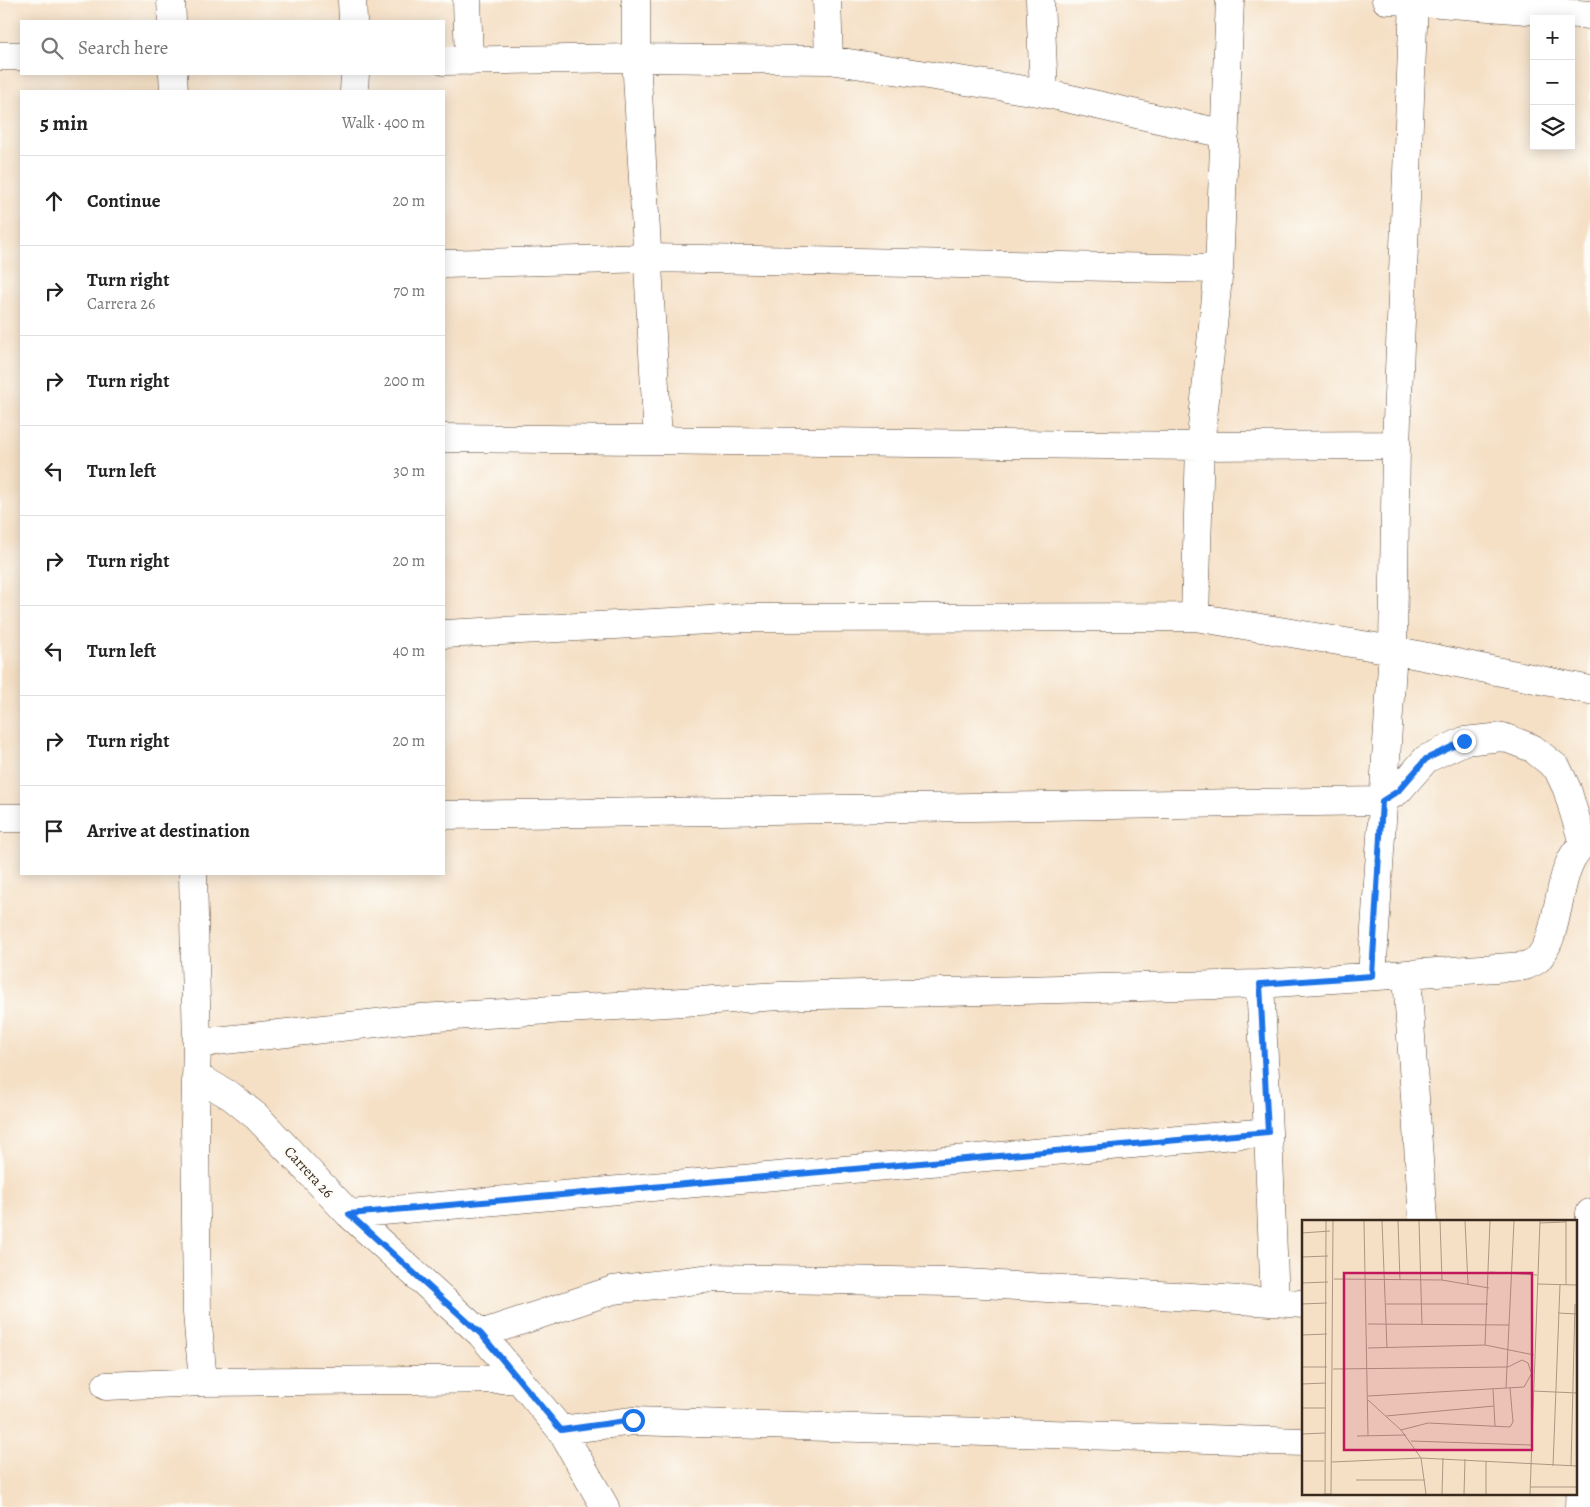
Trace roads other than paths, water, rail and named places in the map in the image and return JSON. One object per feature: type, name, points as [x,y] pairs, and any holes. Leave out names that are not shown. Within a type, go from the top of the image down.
[{"type":"street","points":[[171,0],[172,20]]},
{"type":"street","points":[[352,0],[353,20]]},
{"type":"street","points":[[467,0],[456,61],[636,58],[829,60],[1044,92],[1225,134]]},
{"type":"street","points":[[636,0],[636,58],[658,440]]},
{"type":"street","points":[[827,0],[829,60]]},
{"type":"street","points":[[1040,0],[1044,92]]},
{"type":"street","points":[[1195,617],[1200,446],[1219,269],[1230,0]]},
{"type":"street","points":[[1386,0],[1414,0],[1590,15]]},
{"type":"street","points":[[1372,976],[1393,650],[1396,445],[1414,0]]},
{"type":"street","points":[[0,56],[20,56]]},
{"type":"street","points":[[173,75],[174,90]]},
{"type":"street","points":[[354,90],[355,75]]},
{"type":"street","points":[[445,264],[649,258],[1219,269]]},
{"type":"street","points":[[445,438],[1200,446],[1396,445]]},
{"type":"street","points":[[445,634],[747,618],[1195,617],[1393,650],[1590,690]]},
{"type":"street","points":[[197,1045],[216,1041],[421,1018],[780,996],[1260,984],[1525,966],[1537,960],[1549,944],[1572,857],[1587,842],[1567,788],[1557,768],[1532,748],[1503,738],[1464,741],[1426,759],[1398,791],[1382,801],[445,815]]},
{"type":"street","points":[[0,818],[20,818]]},
{"type":"street","points":[[193,875],[197,1045],[197,1313],[203,1382]]},
{"type":"street","points":[[1407,975],[1423,1220]]},
{"type":"street","points":[[1260,984],[1275,1302]]},
{"type":"street","name":"Carrera 26","points":[[196,1076],[231,1096],[257,1117],[349,1214],[481,1334],[561,1430],[605,1507]]},
{"type":"street","points":[[349,1214],[1268,1132]]},
{"type":"street","points":[[1579,1507],[1578,1459],[1590,1213]]},
{"type":"street","points":[[481,1334],[613,1290],[712,1278],[951,1282],[1302,1304]]},
{"type":"street","points":[[106,1386],[203,1382],[518,1379]]},
{"type":"street","points":[[561,1430],[633,1420],[1302,1442]]}]
